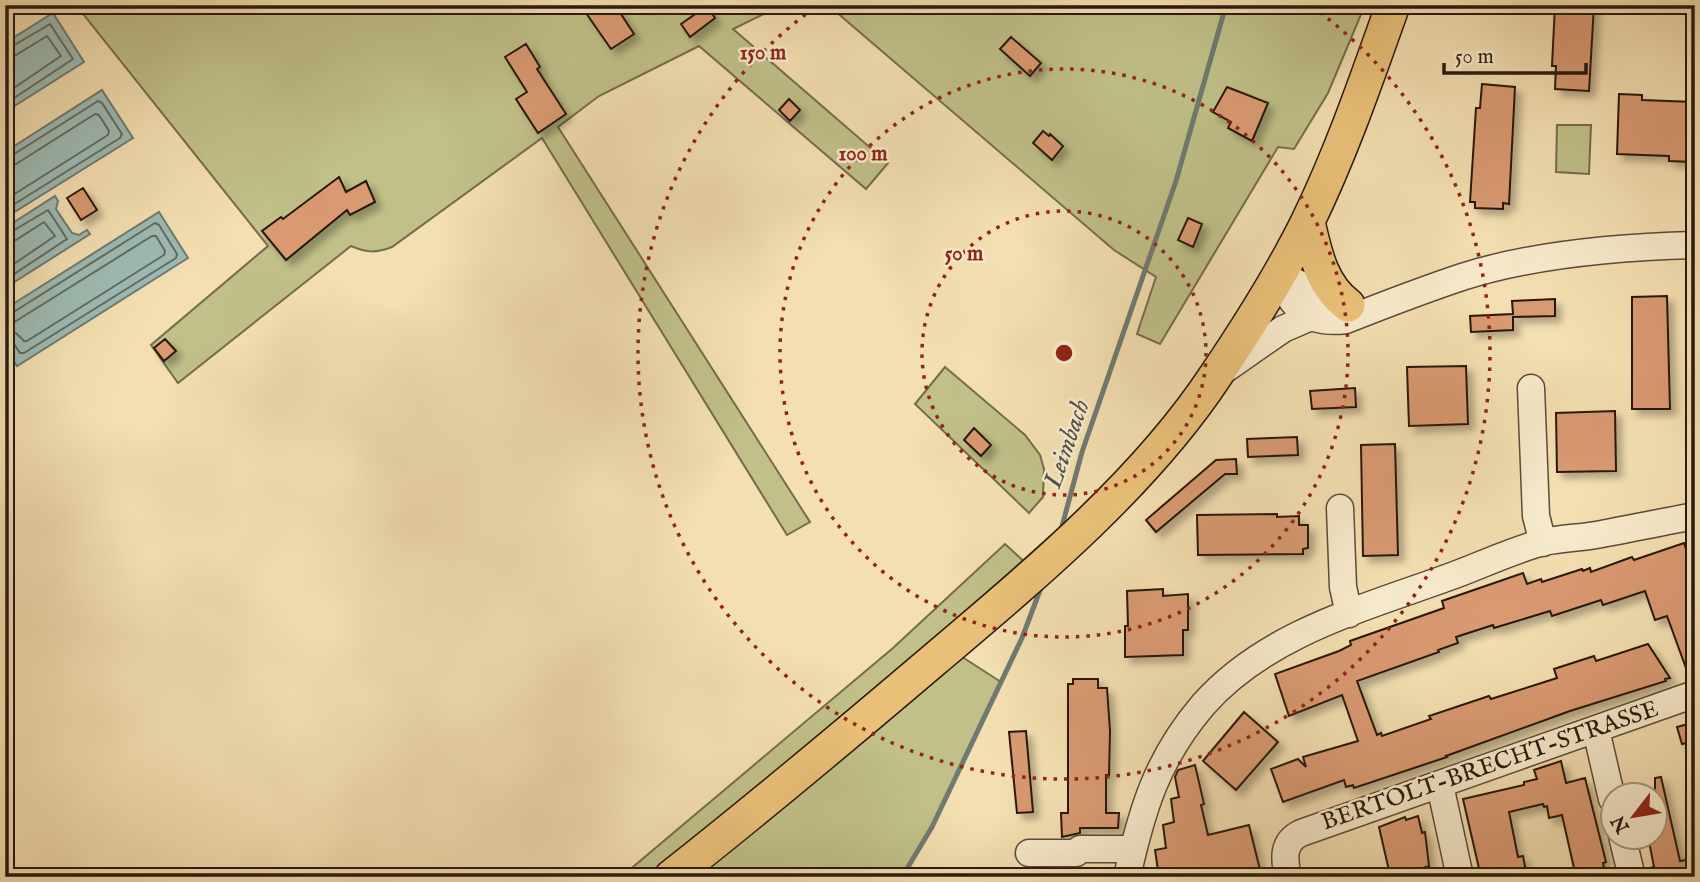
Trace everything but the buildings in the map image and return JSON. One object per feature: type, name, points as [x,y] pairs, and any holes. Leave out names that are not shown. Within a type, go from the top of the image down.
[{"type":"main road","points":[[671,877],[995,608],[1121,491],[1175,430],[1215,377],[1308,222],[1345,137],[1394,5]]},
{"type":"main road","points":[[1308,222],[1326,280],[1338,297],[1364,306]]},
{"type":"street","points":[[1279,273],[1286,293],[1295,306],[1311,317],[1323,321],[1346,320],[1364,306],[1464,276],[1537,260],[1654,246],[1695,245]]},
{"type":"street","points":[[1279,273],[1321,296],[1364,306]]},
{"type":"street","points":[[1215,377],[1283,329],[1311,317]]},
{"type":"street","points":[[1531,388],[1536,516],[1543,542]]},
{"type":"street","points":[[1340,508],[1343,587],[1349,614]]},
{"type":"street","points":[[1029,854],[1075,854],[1080,861],[1130,863],[1138,824],[1170,749],[1205,704],[1234,676],[1292,638],[1543,542],[1695,516]]},
{"type":"street","name":"BERTOLT-BRECHT-STRASSE","points":[[1288,877],[1285,853],[1293,836],[1695,694]]},
{"type":"street","points":[[1595,730],[1607,780]]},
{"type":"street","points":[[1440,785],[1460,877]]},
{"type":"street","points":[[1625,850],[1632,877]]},
{"type":"green space","points":[[76,5],[782,5],[733,29],[888,163],[866,189],[699,46],[599,96],[558,127],[810,522],[787,535],[542,138],[392,247],[372,251],[351,246],[178,383],[151,345],[268,246]]},
{"type":"green space","points":[[828,5],[1365,5],[1328,93],[1294,149],[1278,147],[1160,344],[1137,334],[1156,277],[1114,250]]},
{"type":"green space","points":[[1557,125],[1591,125],[1589,174],[1556,172]]},
{"type":"green space","points":[[945,367],[1025,435],[1040,455],[1044,469],[1043,497],[1029,513],[915,404]]},
{"type":"green space","points":[[1005,544],[1028,565],[651,877],[621,877],[893,648]]},
{"type":"green space","points":[[956,653],[1001,682],[932,827],[902,877],[684,877]]},
{"type":"water","points":[[53,13],[84,62],[5,112],[5,43]]},
{"type":"water","points":[[102,90],[133,138],[5,218],[5,152]]},
{"type":"water","points":[[55,196],[58,201],[56,209],[72,233],[79,235],[87,230],[90,234],[5,288],[5,228]]},
{"type":"water","points":[[159,212],[188,258],[17,366],[5,342],[5,309]]},
{"type":"waterway","name":"Leimbach","points":[[1061,530],[1082,452],[1176,181],[1226,5]]},
{"type":"waterway","name":"Leimbach","points":[[902,877],[932,827],[1022,638],[1042,585]]}]
